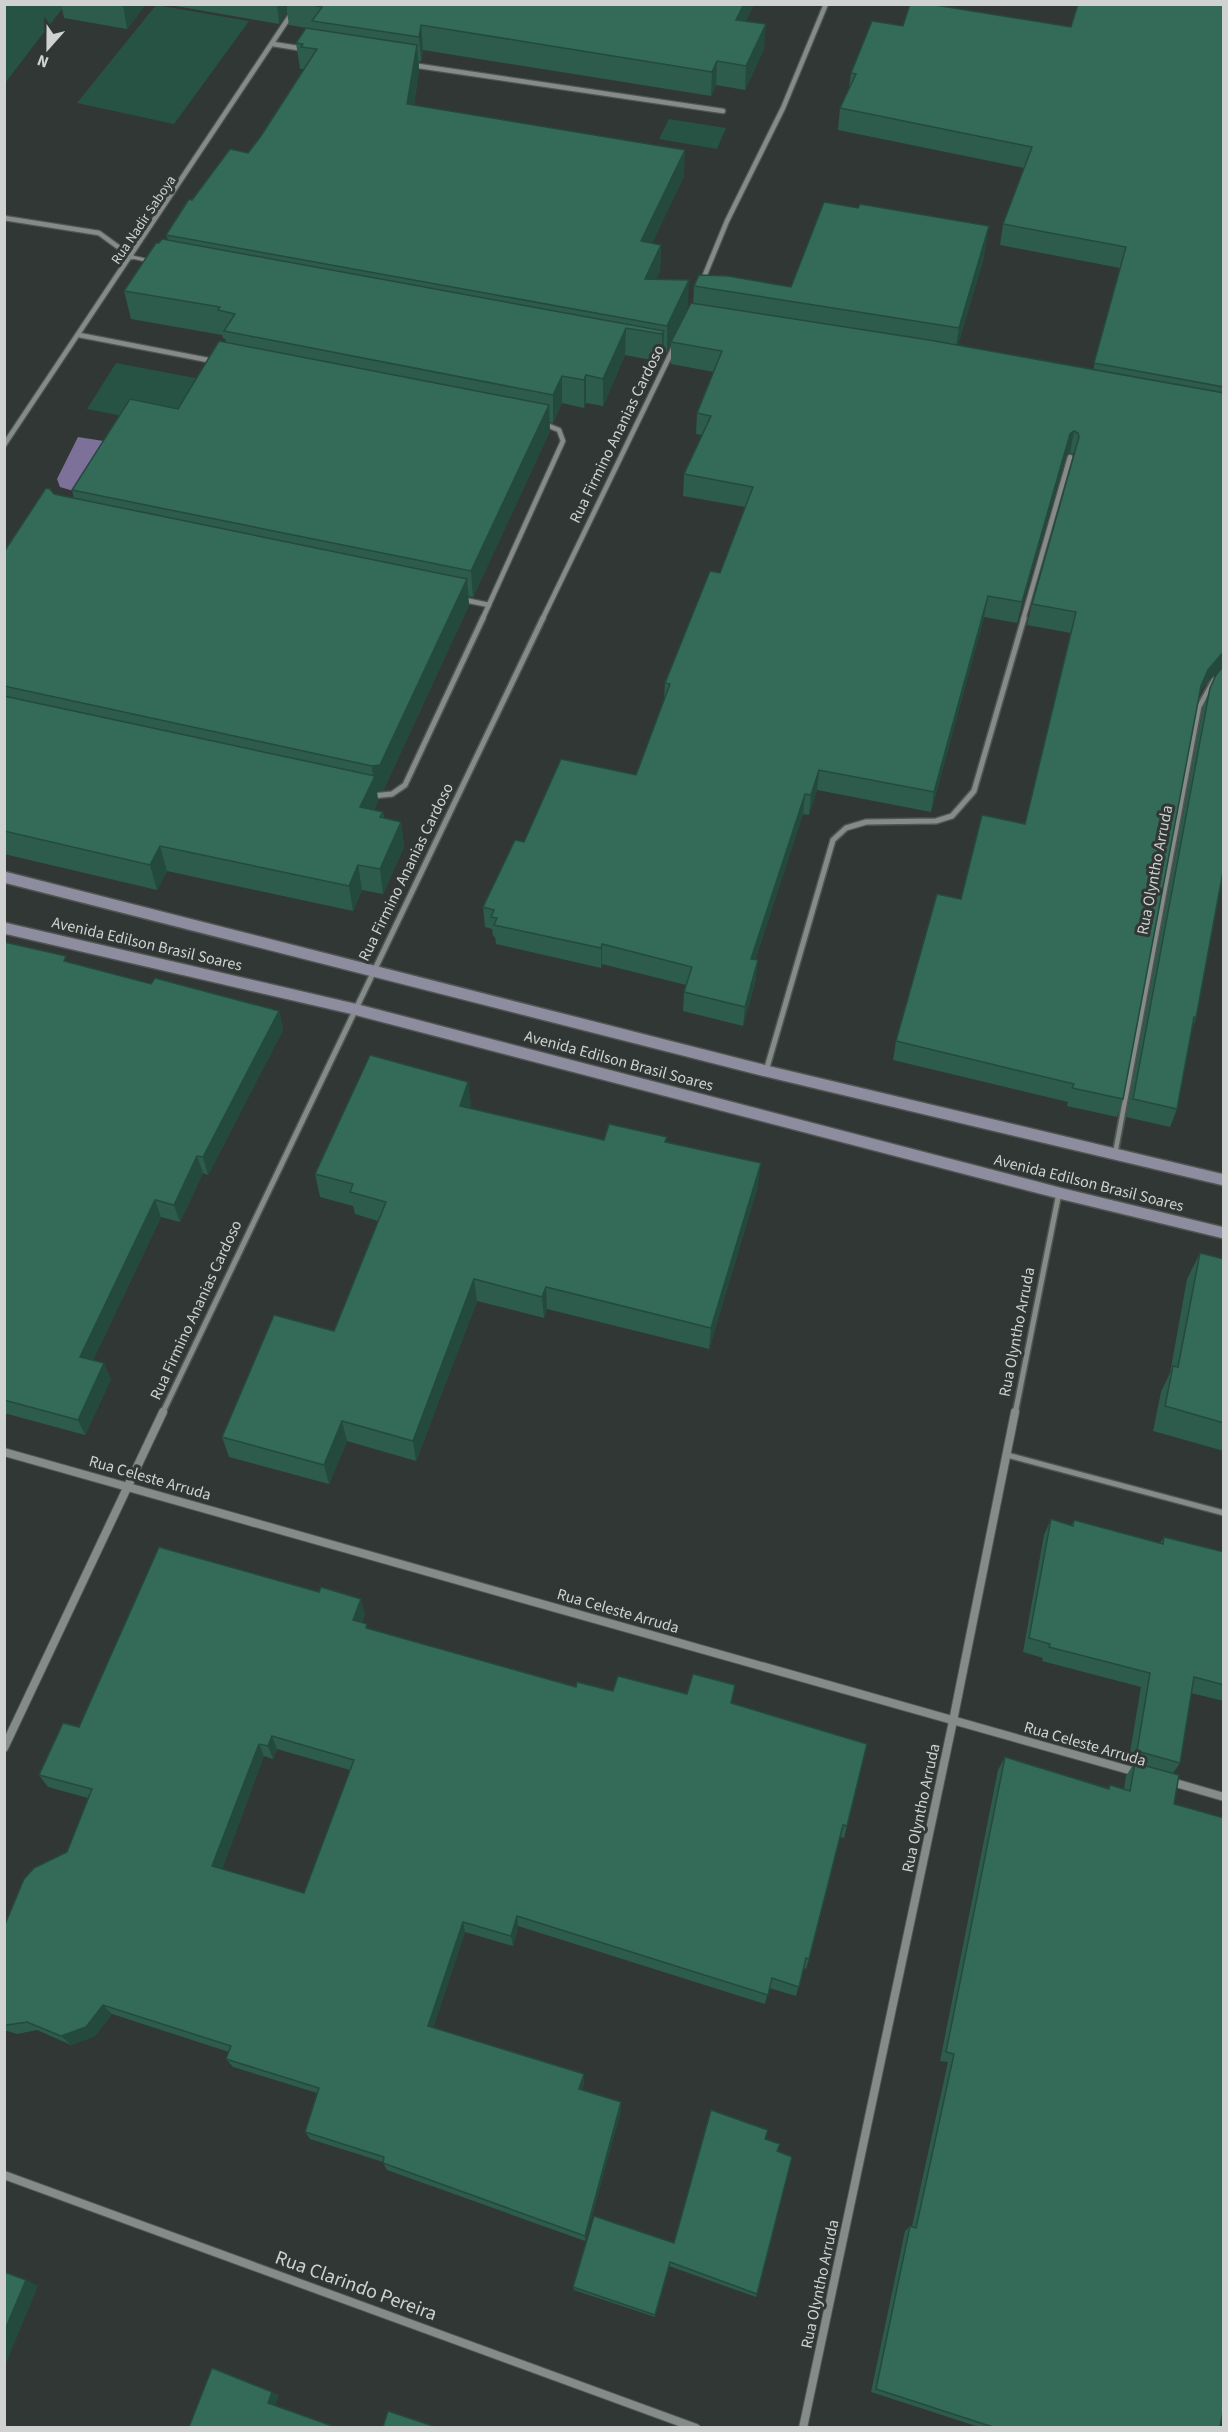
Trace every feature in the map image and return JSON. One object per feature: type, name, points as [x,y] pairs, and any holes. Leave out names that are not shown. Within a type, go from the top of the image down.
[{"type":"main road","name":"Avenida Edilson Brasil Soares","points":[[4,877],[766,1071],[1224,1180]]},
{"type":"main road","name":"Avenida Edilson Brasil Soares","points":[[4,928],[354,1009],[1059,1193],[1224,1233]]},
{"type":"street","name":"Rua Nadir Saboya","points":[[4,446],[132,257],[298,4]]},
{"type":"street","points":[[701,287],[727,221],[783,108],[826,4]]},
{"type":"street","points":[[273,44],[313,50]]},
{"type":"street","points":[[407,64],[723,111]]},
{"type":"street","points":[[4,218],[99,233],[132,257]]},
{"type":"street","points":[[79,335],[218,362]]},
{"type":"street","name":"Rua Firmino Ananias Cardoso","points":[[4,1748],[354,1009],[678,338]]},
{"type":"street","points":[[364,794],[375,797],[392,794],[405,785],[489,605],[563,441],[559,430],[532,422]]},
{"type":"street","points":[[766,1071],[833,840],[846,828],[866,822],[936,821],[952,816],[974,791],[1070,457]]},
{"type":"street","points":[[457,598],[489,605]]},
{"type":"street","name":"Rua Olyntho Arruda","points":[[803,2427],[953,1721],[1059,1193]]},
{"type":"street","name":"Rua Celeste Arruda","points":[[4,1452],[1145,1775]]},
{"type":"street","points":[[1167,1781],[1224,1797]]},
{"type":"street","name":"Rua Clarindo Pereira","points":[[4,2175],[696,2427]]},
{"type":"lane","points":[[132,257],[155,261]]},
{"type":"lane","points":[[658,354],[669,357]]},
{"type":"lane","name":"Rua Olyntho Arruda","points":[[1115,1154],[1198,714],[1205,693],[1218,674]]},
{"type":"lane","points":[[1006,1455],[1224,1513]]},
{"type":"green space","points":[[5,5],[65,5],[5,83]]},
{"type":"green space","points":[[156,5],[249,21],[174,124],[77,103]]},
{"type":"green space","points":[[669,119],[726,128],[717,149],[659,139]]},
{"type":"green space","points":[[116,363],[211,381],[183,428],[87,409]]},
{"type":"shaded area","points":[[78,437],[110,442],[77,492],[60,487],[57,479]]},
{"type":"building","points":[[308,4],[744,4],[736,20],[766,24],[746,66],[717,61],[712,72],[421,25],[419,37],[312,21],[322,7]]},
{"type":"building","points":[[910,4],[929,4],[1071,27],[1078,4],[1224,4],[1224,387],[1094,363],[1126,247],[1003,224],[1032,147],[840,108],[856,74],[851,73],[872,21],[903,26]]},
{"type":"building","points":[[306,28],[417,45],[407,104],[685,150],[641,241],[661,245],[645,279],[689,280],[667,326],[166,235],[189,199],[192,200],[230,149],[248,153],[261,136],[317,49],[301,47],[303,44],[296,43]]},
{"type":"building","points":[[824,202],[858,208],[860,204],[989,226],[959,328],[694,286],[699,275],[728,276],[791,287]]},
{"type":"building","points":[[162,239],[664,331],[662,334],[626,328],[603,379],[586,375],[584,380],[562,376],[553,395],[224,331],[235,314],[218,310],[220,307],[124,291],[156,243]]},
{"type":"building","points":[[691,303],[929,340],[1224,393],[1224,651],[1208,670],[1201,686],[1123,1099],[1072,1088],[1074,1084],[896,1041],[937,894],[961,899],[982,815],[1025,824],[1076,612],[1032,604],[1079,437],[1074,431],[1070,434],[1022,602],[988,596],[934,792],[819,770],[811,795],[805,794],[751,959],[758,960],[745,1007],[684,992],[692,967],[602,944],[601,948],[494,925],[497,918],[491,917],[494,910],[483,907],[515,840],[524,842],[561,759],[636,775],[670,684],[665,683],[710,571],[720,573],[753,487],[684,474],[711,416],[697,413],[722,351],[671,342]]},
{"type":"building","points":[[219,341],[549,405],[471,571],[72,490],[130,399],[178,409]]},
{"type":"building","points":[[46,488],[54,494],[467,579],[380,765],[372,766],[4,686],[4,552]]},
{"type":"building","points":[[1224,665],[1224,866],[1177,1109],[1133,1099],[1210,688]]},
{"type":"building","points":[[4,696],[375,776],[360,807],[383,812],[380,817],[401,822],[380,869],[358,865],[349,886],[160,846],[150,865],[4,831]]},
{"type":"building","points":[[4,942],[66,956],[64,961],[151,984],[155,978],[279,1011],[203,1157],[197,1156],[174,1205],[155,1200],[80,1357],[104,1363],[78,1420],[4,1400]]},
{"type":"building","points":[[370,1055],[468,1082],[460,1106],[604,1140],[609,1124],[667,1137],[665,1142],[761,1163],[711,1328],[546,1287],[542,1297],[474,1279],[413,1441],[342,1421],[324,1465],[222,1437],[274,1315],[334,1331],[386,1202],[350,1192],[353,1184],[315,1174]]},
{"type":"building","points":[[1200,1253],[1224,1259],[1224,1423],[1165,1406],[1173,1366],[1178,1367]]},
{"type":"building","points":[[1051,1519],[1073,1526],[1074,1520],[1163,1544],[1164,1537],[1224,1552],[1224,1685],[1194,1677],[1180,1763],[1137,1751],[1150,1673],[1049,1647],[1050,1644],[1029,1638]]},
{"type":"building","points":[[159,1547],[319,1592],[321,1587],[361,1599],[353,1620],[367,1624],[366,1628],[576,1687],[577,1682],[613,1691],[618,1676],[687,1694],[693,1674],[735,1685],[731,1703],[867,1744],[847,1826],[843,1825],[809,1959],[806,1958],[799,1987],[772,1978],[768,1995],[517,1916],[511,1936],[463,1922],[428,2026],[584,2074],[579,2089],[621,2102],[585,2236],[383,2163],[384,2157],[305,2132],[319,2088],[226,2059],[231,2046],[103,2005],[86,2027],[61,2036],[27,2022],[4,2025],[4,1927],[24,1879],[34,1868],[67,1852],[92,1789],[39,1775],[63,1723],[79,1727]],"holes":[[[272,1736],[354,1760],[304,1893],[212,1866],[259,1744],[268,1746]]]},
{"type":"building","points":[[1005,1757],[1109,1789],[1110,1785],[1130,1791],[1135,1763],[1179,1775],[1174,1804],[1224,1818],[1224,2406],[1220,2427],[993,2427],[876,2389],[910,2226],[916,2228],[954,2054],[946,2052]]},
{"type":"building","points":[[711,2110],[768,2130],[765,2139],[780,2144],[777,2151],[792,2157],[757,2294],[670,2262],[655,2315],[573,2287],[594,2216],[674,2243]]},
{"type":"building","points":[[4,2272],[26,2280],[4,2332]]},
{"type":"building","points":[[212,2368],[272,2392],[268,2403],[335,2427],[189,2427]]},
{"type":"building","points":[[388,2411],[436,2427],[383,2427]]}]
